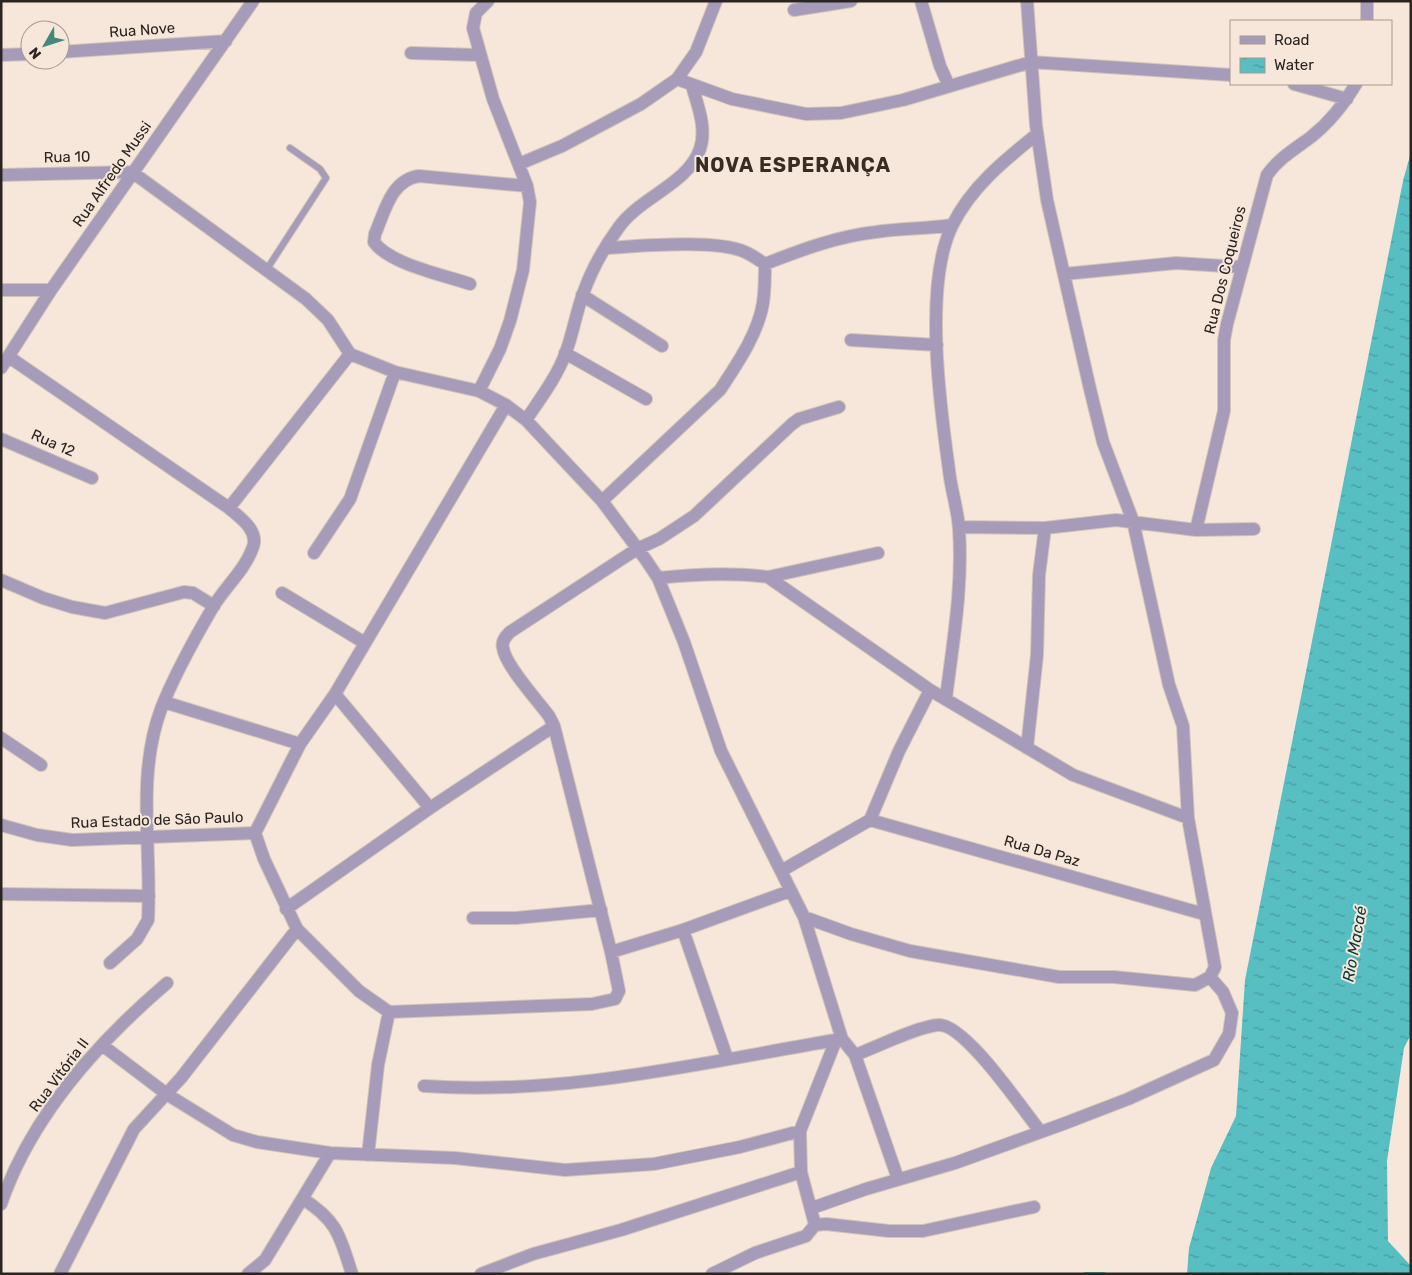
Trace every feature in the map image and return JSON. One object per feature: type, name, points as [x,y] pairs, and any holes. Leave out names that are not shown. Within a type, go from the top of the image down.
[{"type":"street","name":"Rua Alfredo Mussi","points":[[1,368],[51,290],[132,172],[226,42],[253,1]]},
{"type":"street","points":[[479,391],[506,332],[524,270],[530,202],[527,186],[493,99],[473,28],[476,13],[488,1]]},
{"type":"street","points":[[519,164],[562,146],[641,104],[677,79],[696,52],[716,1]]},
{"type":"street","points":[[794,10],[851,1]]},
{"type":"street","points":[[804,917],[852,934],[910,951],[1059,977],[1114,977],[1194,985],[1210,976],[1215,967],[1188,818],[1182,726],[1169,684],[1133,521],[1104,442],[1047,200],[1037,134],[1026,1]]},
{"type":"street","points":[[1367,1],[1367,20]]},
{"type":"street","points":[[922,2],[940,66],[949,86]]},
{"type":"street","name":"Rua Nove","points":[[70,51],[226,42]]},
{"type":"street","points":[[411,53],[479,54]]},
{"type":"street","points":[[1,56],[20,55]]},
{"type":"street","points":[[677,79],[732,99],[806,114],[841,113],[903,100],[1031,62],[1230,76]]},
{"type":"street","points":[[1298,85],[1347,99]]},
{"type":"street","name":"Rua Dos Coqueiros","points":[[1196,530],[1224,411],[1224,340],[1240,267],[1267,175],[1279,160],[1312,136],[1337,114],[1355,85]]},
{"type":"street","points":[[526,420],[551,381],[565,353],[582,295],[620,225],[632,213],[678,178],[700,150],[703,136],[701,117],[692,86]]},
{"type":"street","points":[[946,698],[961,571],[959,526],[943,424],[937,345],[937,294],[943,255],[952,225],[972,194],[998,164],[1037,134]]},
{"type":"street","points":[[132,172],[267,269],[328,320],[350,354],[395,372],[479,391],[506,405],[526,420],[602,501],[658,578],[684,642],[721,751],[804,917],[839,1040],[855,1055],[898,1179]]},
{"type":"street","name":"Rua 10","points":[[1,175],[132,172]]},
{"type":"street","points":[[470,284],[404,261],[379,249],[374,242],[375,234],[394,193],[400,183],[410,177],[419,176],[527,186]]},
{"type":"street","points":[[765,264],[811,246],[875,232],[952,225]]},
{"type":"street","points":[[607,248],[669,245],[719,247],[745,252],[765,264]]},
{"type":"street","points":[[1064,274],[1176,263],[1240,267]]},
{"type":"street","points":[[602,501],[720,390],[756,326],[763,303],[765,264]]},
{"type":"street","points":[[1,290],[51,290]]},
{"type":"street","points":[[582,295],[662,346]]},
{"type":"street","points":[[851,340],[937,345]]},
{"type":"street","points":[[565,353],[646,399]]},
{"type":"street","points":[[229,508],[350,354]]},
{"type":"street","points":[[9,357],[229,508],[251,530],[254,537],[254,546],[240,571],[214,606],[164,702],[154,734],[147,767],[148,920],[145,929],[137,939],[110,963]]},
{"type":"street","points":[[314,553],[350,499],[395,372]]},
{"type":"street","points":[[506,405],[335,694],[300,744],[255,833],[264,859],[297,929],[359,991],[389,1012],[592,1004],[611,1001],[619,991],[601,910],[554,726],[549,716],[506,659],[502,647],[504,638],[510,632],[637,548],[659,539],[694,516],[787,427],[799,419],[839,407]]},
{"type":"street","name":"Rua 12","points":[[1,439],[92,478]]},
{"type":"street","points":[[959,526],[1045,528],[1116,520],[1196,530],[1254,529]]},
{"type":"street","points":[[1027,748],[1037,655],[1039,575],[1045,528]]},
{"type":"street","points":[[658,578],[709,573],[740,573],[768,577],[878,553]]},
{"type":"street","points":[[768,577],[930,690],[1073,775],[1188,818]]},
{"type":"street","points":[[1,580],[43,598],[72,607],[105,612],[184,592],[194,593],[214,606]]},
{"type":"street","points":[[282,593],[365,643]]},
{"type":"street","points":[[781,870],[870,820],[899,751],[930,690]]},
{"type":"street","points":[[335,694],[430,808]]},
{"type":"street","points":[[164,702],[300,744]]},
{"type":"street","points":[[286,909],[430,808],[554,726]]},
{"type":"street","points":[[1,738],[41,765]]},
{"type":"street","name":"Rua Da Paz","points":[[870,820],[1204,914]]},
{"type":"street","name":"Rua Estado de São Paulo","points":[[1,825],[38,835],[72,840],[255,833]]},
{"type":"street","points":[[611,952],[683,930],[790,891]]},
{"type":"street","points":[[1,894],[148,896]]},
{"type":"street","points":[[474,918],[516,918],[601,910]]},
{"type":"street","points":[[60,1274],[126,1142],[143,1119],[168,1095],[297,929]]},
{"type":"street","points":[[683,930],[727,1058]]},
{"type":"street","points":[[812,1208],[898,1179],[955,1163],[1128,1099],[1214,1060],[1229,1034],[1232,1013],[1223,992],[1210,976]]},
{"type":"street","name":"Rua Vitória II","points":[[1,1204],[16,1169],[44,1120],[78,1072],[131,1014],[167,983]]},
{"type":"street","points":[[368,1155],[378,1065],[389,1012]]},
{"type":"street","points":[[855,1055],[922,1029],[937,1025],[947,1025],[964,1038],[990,1066],[1040,1131]]},
{"type":"street","points":[[424,1086],[488,1088],[607,1078],[839,1040]]},
{"type":"street","points":[[815,1225],[801,1172],[800,1131],[839,1040]]},
{"type":"street","points":[[102,1045],[168,1095],[209,1121],[244,1139],[330,1153],[455,1158],[565,1170],[654,1164],[740,1147],[800,1131]]},
{"type":"street","points":[[248,1274],[264,1260],[304,1200],[330,1153]]},
{"type":"street","points":[[481,1274],[533,1254],[621,1230],[801,1172]]},
{"type":"street","points":[[304,1200],[324,1213],[336,1228],[352,1274]]},
{"type":"street","points":[[712,1274],[755,1253],[806,1236],[815,1225],[836,1224],[909,1232],[923,1231],[1034,1207]]},
{"type":"lane","points":[[267,269],[326,178],[320,169],[290,148]]},
{"type":"water","name":"Rio Macaé","points":[[1411,152],[1411,1034],[1404,1048],[1387,1161],[1388,1241],[1411,1266],[1411,1274],[1187,1274],[1189,1248],[1211,1168],[1236,1116],[1245,980],[1403,181]]},
{"type":"waterway","points":[[1085,1274],[1104,1274]]},
{"type":"district","name":"NOVA ESPERANÇA","points":[[793,165]]}]
